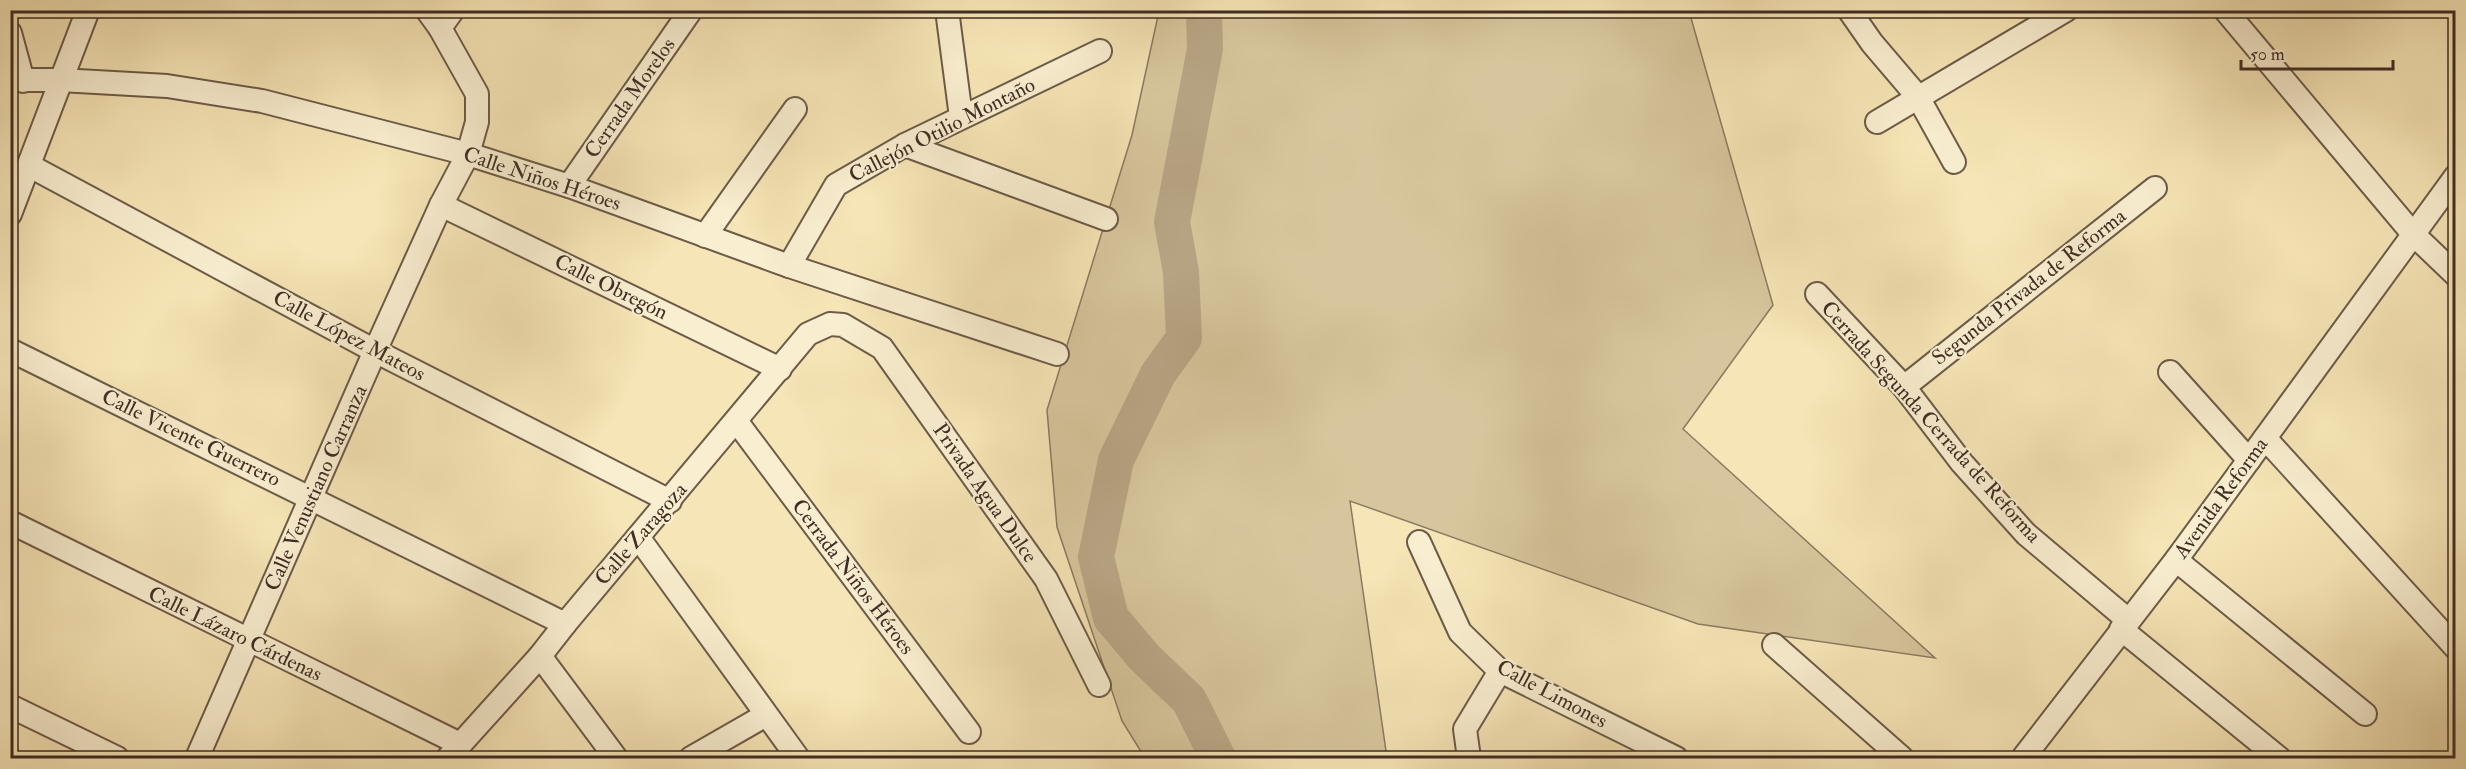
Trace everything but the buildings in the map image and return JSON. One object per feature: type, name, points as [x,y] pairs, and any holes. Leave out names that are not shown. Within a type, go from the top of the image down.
[{"type":"street","points":[[10,214],[88,10]]},
{"type":"street","name":"Cerrada Morelos","points":[[569,186],[691,10]]},
{"type":"street","points":[[947,10],[961,117]]},
{"type":"street","points":[[1849,10],[1872,43],[1918,97],[1954,162]]},
{"type":"street","points":[[1876,122],[2066,10]]},
{"type":"street","points":[[2225,10],[2413,234],[2456,275]]},
{"type":"street","name":"Calle Venustiano Carranza","points":[[197,759],[375,351],[445,197],[465,160],[477,122],[477,94],[440,16]]},
{"type":"street","points":[[10,33],[17,81]]},
{"type":"street","name":"Callejón Otilio Montaño","points":[[789,266],[836,185],[905,145],[1100,51]]},
{"type":"street","name":"Calle Niños Héroes","points":[[17,81],[60,80],[167,86],[262,101],[465,160],[569,186],[789,266],[1057,354]]},
{"type":"street","points":[[705,236],[795,109]]},
{"type":"street","points":[[905,145],[1106,219]]},
{"type":"street","name":"Calle López Mateos","points":[[30,166],[375,351],[670,501]]},
{"type":"street","name":"Avenida Reforma","points":[[2023,759],[2176,560],[2456,176]]},
{"type":"street","name":"Segunda Privada de Reforma","points":[[1904,387],[2155,188]]},
{"type":"street","name":"Calle Obregón","points":[[445,197],[780,369]]},
{"type":"street","name":"Cerrada Segunda Cerrada de Reforma","points":[[1817,294],[1904,387],[1962,463],[2026,534],[2125,625],[2279,759]]},
{"type":"street","name":"Calle Zaragoza","points":[[454,751],[540,656],[808,334],[830,324],[843,325]]},
{"type":"street","name":"Privada Agua Dulce","points":[[843,325],[882,348],[1046,579],[1100,685]]},
{"type":"street","name":"Calle Vicente Guerrero","points":[[10,350],[312,497],[565,624]]},
{"type":"street","points":[[2170,372],[2249,460]]},
{"type":"street","name":"Cerrada Niños Héroes","points":[[737,422],[969,732]]},
{"type":"street","points":[[2265,438],[2456,648]]},
{"type":"street","name":"Calle Lázaro Cárdenas","points":[[10,522],[249,641],[454,751]]},
{"type":"street","points":[[638,537],[798,759]]},
{"type":"street","name":"Calle Limones","points":[[1419,542],[1460,632],[1500,670],[1676,759]]},
{"type":"street","points":[[2176,560],[2365,714]]},
{"type":"street","points":[[1774,645],[1902,759]]},
{"type":"street","points":[[540,656],[616,759]]},
{"type":"street","points":[[1469,759],[1466,729],[1500,670]]},
{"type":"street","points":[[10,706],[117,759]]},
{"type":"street","points":[[691,759],[766,715]]},
{"type":"shaded area","points":[[1159,11],[1689,11],[1773,305],[1683,429],[1935,658],[1698,624],[1350,501],[1387,758],[1145,758],[1122,721],[1057,527],[1047,410],[1132,135]]},
{"type":"waterway","points":[[1204,10],[1205,49],[1172,222],[1181,272],[1184,338],[1158,374],[1116,460],[1096,557],[1111,618],[1145,658],[1189,700],[1218,758]]}]
